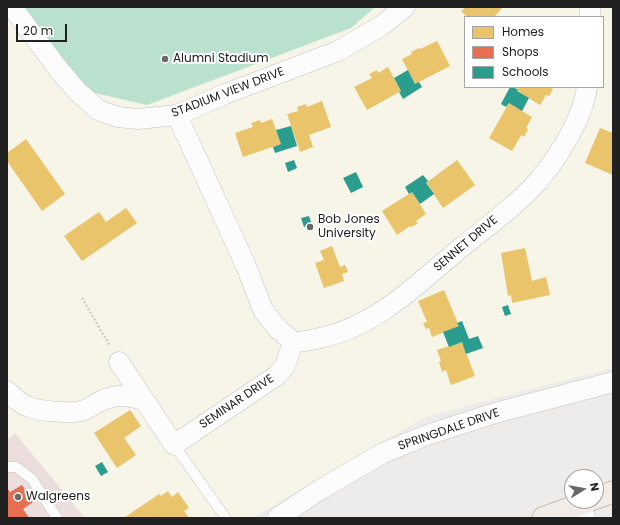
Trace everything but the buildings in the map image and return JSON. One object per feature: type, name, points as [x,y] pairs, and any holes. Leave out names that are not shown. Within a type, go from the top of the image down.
[{"type":"main road","points":[[604,496],[613,492]]},
{"type":"main road","points":[[543,518],[573,509]]},
{"type":"street","name":"STADIUM VIEW DRIVE","points":[[12,7],[56,66],[77,91],[98,110],[118,117],[138,119],[177,115],[225,94],[338,51],[363,38],[405,7]]},
{"type":"street","name":"SENNET DRIVE","points":[[293,342],[303,342],[344,332],[373,318],[417,286],[517,202],[538,180],[554,160],[579,115],[587,88]]},
{"type":"street","points":[[177,115],[246,266],[263,310],[277,328],[293,342]]},
{"type":"street","name":"SEMINAR DRIVE","points":[[174,445],[259,389],[276,376],[285,366],[293,342]]},
{"type":"street","points":[[119,362],[174,445]]},
{"type":"street","name":"SPRINGDALE DRIVE","points":[[277,518],[321,489],[383,453],[427,435],[495,413],[613,382]]},
{"type":"street","points":[[7,391],[17,401],[30,408],[64,412],[81,412],[104,399],[118,395],[131,396],[145,401]]},
{"type":"lane","points":[[174,445],[225,517]]},
{"type":"lane","points":[[7,468],[16,467],[32,479],[57,518]]},
{"type":"path","points":[[82,298],[119,362]]},
{"type":"shaded area","name":"Bob Jones University","points":[[7,7],[613,7],[613,368],[427,416],[252,518],[85,518],[15,433],[7,440]]},
{"type":"shaded area","points":[[15,433],[85,518],[7,518],[7,440]]},
{"type":"green space","name":"Alumni Stadium","points":[[25,7],[375,7],[351,28],[147,105],[82,90]]},
{"type":"place","name":"Alumni Stadium","points":[[165,59]]},
{"type":"place","name":"Bob Jones University","points":[[310,227]]},
{"type":"place","name":"Walgreens","points":[[18,497]]}]
